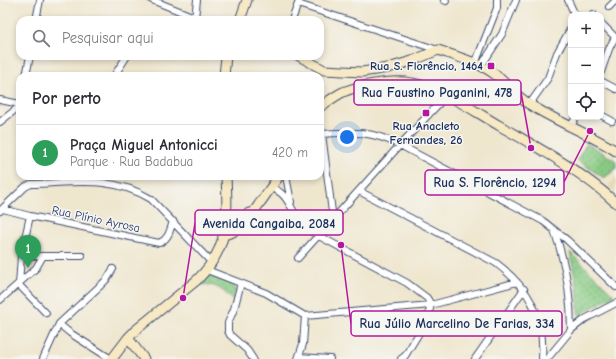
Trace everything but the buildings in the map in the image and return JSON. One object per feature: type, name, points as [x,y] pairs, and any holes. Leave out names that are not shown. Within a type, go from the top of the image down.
[{"type":"street","points":[[37,16],[40,0]]},
{"type":"street","points":[[152,0],[191,16]]},
{"type":"street","points":[[195,16],[197,0]]},
{"type":"street","points":[[241,16],[247,0]]},
{"type":"street","points":[[478,65],[497,8],[497,0]]},
{"type":"street","points":[[478,65],[502,34],[516,0]]},
{"type":"street","points":[[568,0],[574,12]]},
{"type":"street","points":[[609,7],[616,0]]},
{"type":"street","points":[[294,16],[299,2],[478,65],[496,75],[529,104],[591,136],[616,152]]},
{"type":"street","points":[[182,16],[183,12]]},
{"type":"street","points":[[604,26],[615,38],[604,63]]},
{"type":"street","points":[[529,104],[548,78],[557,53],[568,33]]},
{"type":"street","points":[[305,60],[324,70],[341,72],[371,71],[388,68],[438,50]]},
{"type":"street","points":[[27,72],[29,60]]},
{"type":"street","points":[[117,72],[124,60]]},
{"type":"street","points":[[224,60],[224,72]]},
{"type":"street","points":[[388,68],[394,76],[394,83]]},
{"type":"street","points":[[371,71],[370,78],[372,85]]},
{"type":"street","points":[[324,104],[343,92],[372,85],[411,82],[426,87],[447,95],[573,168],[602,190],[616,203]]},
{"type":"street","points":[[604,83],[616,89]]},
{"type":"street","points":[[298,258],[447,95]]},
{"type":"street","points":[[0,100],[16,104]]},
{"type":"street","points":[[0,122],[16,108]]},
{"type":"street","points":[[604,117],[612,121]]},
{"type":"street","points":[[571,126],[574,120]]},
{"type":"street","points":[[324,134],[348,132],[369,133],[385,138],[528,212],[554,228],[616,287]]},
{"type":"street","points":[[324,156],[333,220]]},
{"type":"street","points":[[1,210],[31,184],[87,180]]},
{"type":"street","points":[[102,180],[127,187],[151,199],[173,221],[210,266],[241,283],[266,294],[305,316],[431,305],[517,282]]},
{"type":"street","points":[[59,324],[70,333],[112,359],[128,338],[210,266],[224,236],[226,221],[226,180]]},
{"type":"street","points":[[224,236],[233,232],[245,222],[276,180]]},
{"type":"street","points":[[287,180],[293,211]]},
{"type":"street","points":[[271,188],[276,189],[284,195],[304,226],[319,236],[406,283],[427,298],[431,305],[427,320],[405,356],[401,359]]},
{"type":"street","points":[[359,191],[496,263],[511,274],[524,289],[534,305],[541,335],[542,359]]},
{"type":"street","points":[[226,221],[235,221],[242,218],[258,206]]},
{"type":"street","name":"Rua Plínio Ayrosa","points":[[1,210],[159,243],[167,237],[173,221]]},
{"type":"street","points":[[18,285],[21,256],[30,216]]},
{"type":"street","points":[[554,228],[566,267],[571,308],[571,330]]},
{"type":"street","points":[[21,256],[82,256]]},
{"type":"street","points":[[0,300],[36,268],[43,256]]},
{"type":"street","points":[[43,359],[59,324],[101,285],[113,269]]},
{"type":"street","points":[[241,283],[234,309],[228,323],[228,331],[247,350],[253,359]]},
{"type":"street","points":[[18,285],[46,313]]},
{"type":"street","points":[[475,359],[524,289]]},
{"type":"street","points":[[547,359],[571,330],[591,315],[616,303]]},
{"type":"street","points":[[305,316],[303,344],[298,358],[330,359]]},
{"type":"street","points":[[128,338],[144,359]]},
{"type":"shaded area","points":[[616,177],[616,193],[608,186]]},
{"type":"green space","points":[[587,143],[616,161],[616,169],[604,178],[577,160]]},
{"type":"green space","points":[[570,252],[614,295],[579,315],[578,293]]},
{"type":"green space","points":[[209,275],[227,281],[235,286],[234,302],[226,294],[214,286],[204,284],[198,285]]},
{"type":"place","name":"Rua S. Florêncio, 1464","points":[[491,66]]},
{"type":"place","name":"Rua Anacleto Fernandes, 26","points":[[426,113]]},
{"type":"place","name":"Rua S. Florêncio, 1294","points":[[590,131]]},
{"type":"place","name":"Rua Faustino Paganini, 478","points":[[531,148]]},
{"type":"place","name":"Rua Júlio Marcelino De Farias, 334","points":[[341,245]]},
{"type":"place","name":"Praça Miguel Antonicci","points":[[28,268]]},
{"type":"place","name":"Avenida Cangaiba, 2084","points":[[183,298]]}]
